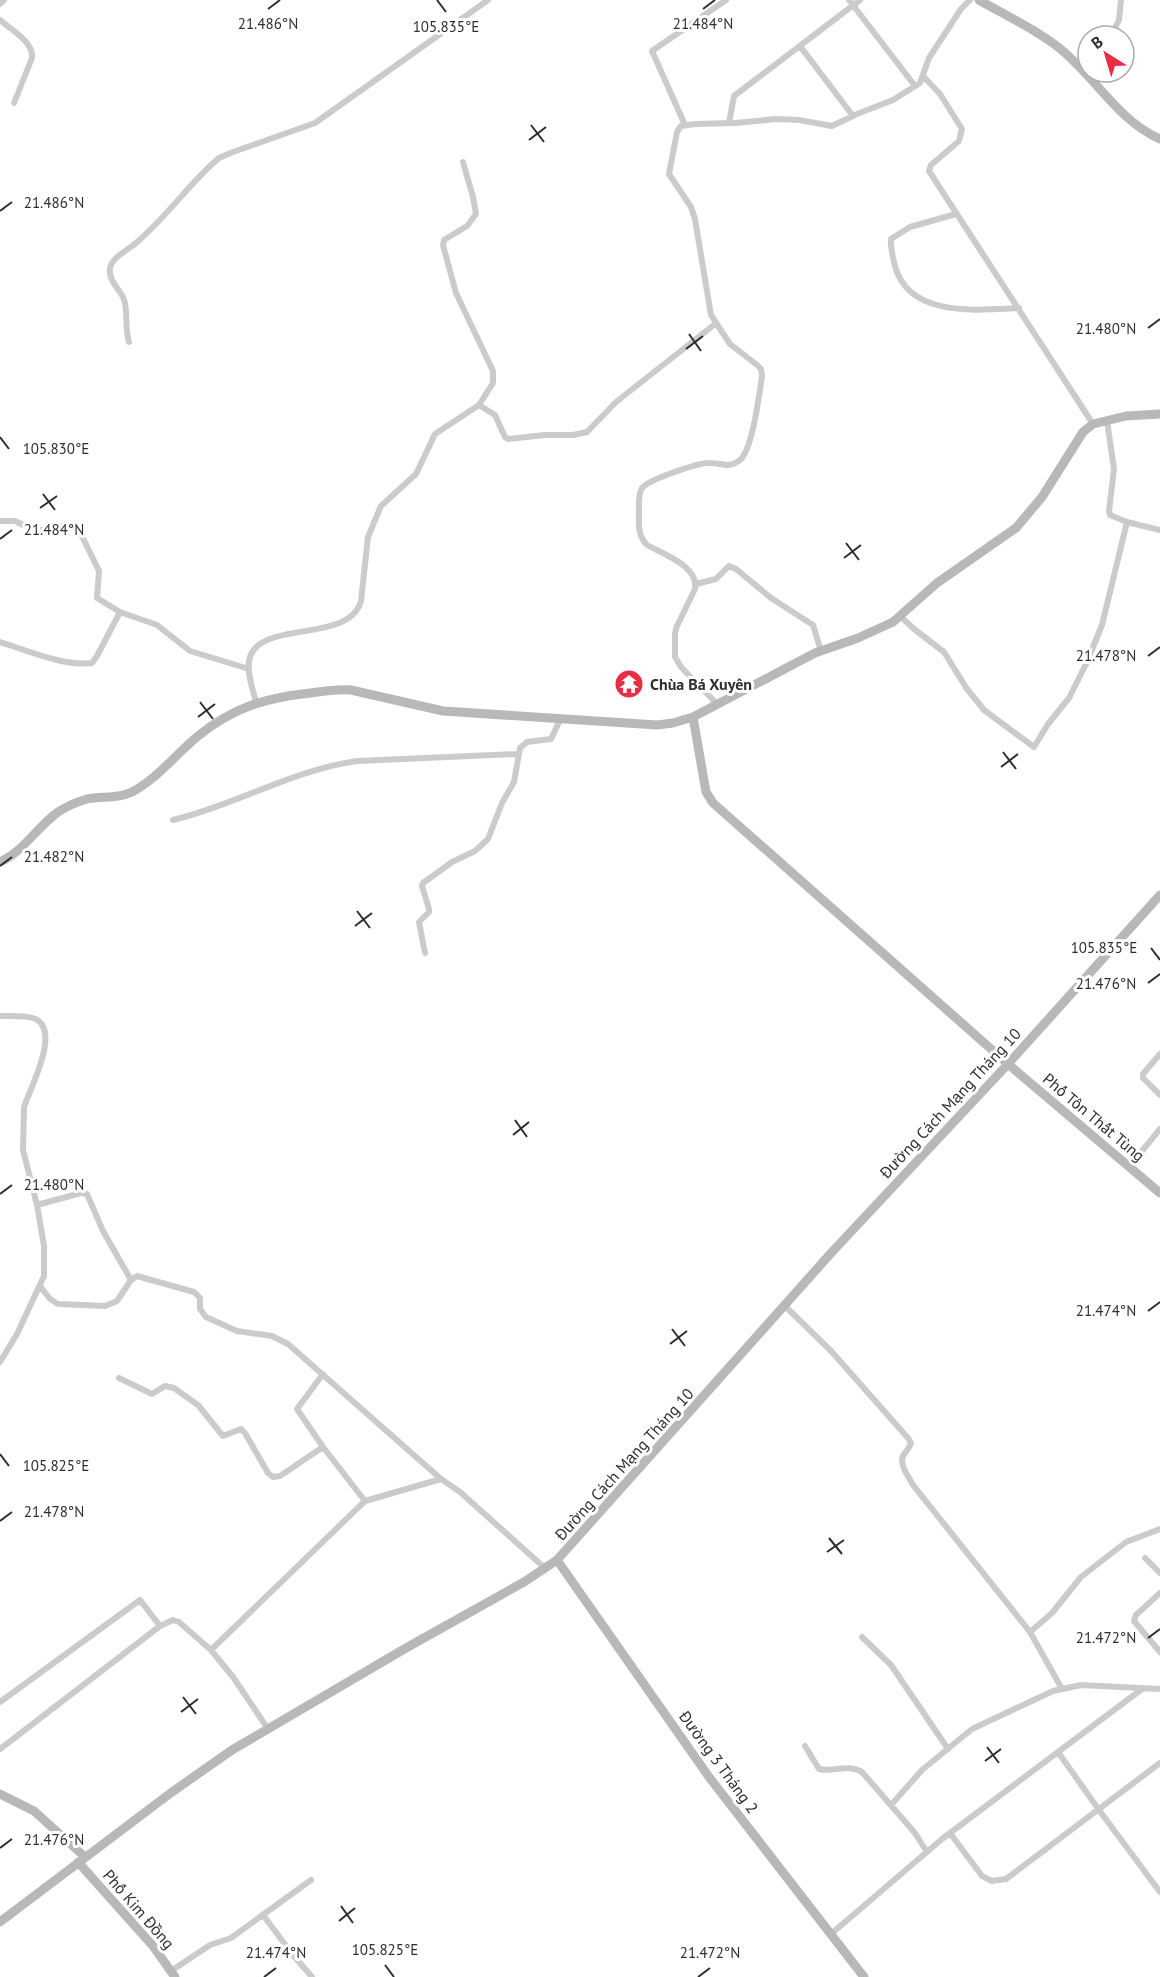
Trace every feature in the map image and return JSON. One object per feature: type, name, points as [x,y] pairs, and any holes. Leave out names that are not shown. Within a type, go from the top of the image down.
[{"type":"street","points":[[0,4],[4,0]]},
{"type":"street","points":[[129,342],[125,330],[126,314],[123,297],[114,285],[110,269],[114,260],[157,224],[209,166],[219,158],[233,152],[315,123],[488,0]]},
{"type":"street","points":[[685,125],[652,51],[726,0]]},
{"type":"street","points":[[729,123],[734,96],[800,46],[851,3],[860,0]]},
{"type":"street","points":[[717,704],[681,668],[675,657],[676,626],[696,584],[694,576],[688,569],[642,540],[639,496],[641,490],[652,480],[707,463],[731,465],[744,454],[752,433],[762,376],[761,369],[735,350],[716,324],[709,308],[694,214],[669,174],[677,132],[681,126],[685,125],[791,119],[828,126],[844,122],[893,100],[915,86],[923,76],[929,58],[961,9],[970,0]]},
{"type":"street","points":[[979,0],[1058,46],[1076,62]]},
{"type":"street","points":[[1117,24],[1121,0]]},
{"type":"street","points":[[851,3],[915,86]]},
{"type":"street","points":[[0,20],[33,51],[14,104]]},
{"type":"street","points":[[800,46],[853,116]]},
{"type":"street","points":[[923,76],[940,94],[962,129],[959,141],[929,168],[956,214],[1093,424]]},
{"type":"street","points":[[1098,84],[1126,116],[1140,128],[1160,139]]},
{"type":"street","points":[[256,702],[249,669],[249,660],[253,651],[260,643],[268,639],[346,620],[354,615],[361,601],[368,537],[381,506],[416,474],[435,434],[479,405],[493,382],[493,371],[456,293],[443,244],[444,240],[467,226],[476,214],[463,162]]},
{"type":"street","points":[[956,214],[910,227],[891,238],[890,244],[895,267],[902,284],[914,295],[958,309],[1019,308]]},
{"type":"street","points":[[479,405],[495,415],[508,439],[545,435],[580,435],[587,432],[616,402],[716,324]]},
{"type":"street","points":[[0,862],[19,850],[44,824],[74,803],[88,799],[123,796],[133,792],[148,782],[215,723],[239,709],[277,697],[338,689],[443,711],[657,725],[693,717],[821,651],[858,638],[892,622],[937,583],[1016,528],[1042,497],[1077,441],[1093,424],[1126,416],[1160,414]]},
{"type":"street","points":[[1107,421],[1114,469],[1109,511],[1113,517],[1126,522],[1160,530]]},
{"type":"street","points":[[0,521],[15,521],[36,531],[61,526],[76,528],[99,571],[97,598],[120,612],[157,625],[190,651],[249,669]]},
{"type":"street","points":[[900,616],[944,652],[971,695],[984,710],[1034,747],[1048,724],[1069,698],[1087,662],[1104,617],[1126,522]]},
{"type":"street","points":[[696,584],[716,579],[729,567],[736,569],[771,598],[813,625],[821,651]]},
{"type":"street","points":[[0,642],[73,663],[92,663],[120,612]]},
{"type":"street","name":"Phố Tôn Thất Tùng","points":[[693,717],[706,792],[713,802],[1008,1064],[1160,1193]]},
{"type":"street","points":[[425,953],[419,922],[429,912],[429,909],[422,884],[452,862],[475,851],[488,839],[502,803],[514,782],[518,754],[523,744],[551,739],[560,720]]},
{"type":"street","points":[[173,820],[199,813],[290,778],[338,764],[404,758],[518,754]]},
{"type":"street","name":"Đường Cách Mạng Tháng 10","points":[[0,1922],[211,1764],[406,1648],[546,1569],[557,1560],[784,1305],[1160,896]]},
{"type":"street","points":[[0,1016],[34,1018],[45,1031],[45,1053],[27,1098],[23,1118],[23,1150],[36,1205],[44,1254],[44,1276],[17,1334],[0,1362]]},
{"type":"street","points":[[1160,1054],[1143,1074],[1145,1082],[1160,1095]]},
{"type":"street","points":[[1129,1167],[1160,1129]]},
{"type":"street","points":[[36,1205],[81,1193],[87,1194],[103,1231],[131,1280]]},
{"type":"street","points":[[40,1286],[50,1299],[58,1304],[105,1306],[121,1298],[131,1280],[140,1276],[194,1292],[200,1298],[200,1310],[206,1317],[237,1331],[280,1339],[323,1374],[441,1479],[460,1492],[546,1569]]},
{"type":"street","points":[[784,1305],[832,1352],[908,1438],[911,1443],[910,1448],[903,1455],[902,1461],[912,1485],[1030,1632],[1062,1689]]},
{"type":"street","points":[[323,1374],[297,1409],[365,1501]]},
{"type":"street","points":[[118,1378],[152,1394],[165,1386],[171,1386],[198,1405],[223,1436],[238,1429],[243,1430],[268,1473],[273,1477],[280,1476],[323,1447]]},
{"type":"street","points":[[211,1650],[365,1501],[441,1479]]},
{"type":"street","points":[[1030,1632],[1052,1613],[1081,1577],[1126,1542],[1160,1529]]},
{"type":"street","points":[[1145,1558],[1160,1573]]},
{"type":"street","name":"Đường 3 Tháng 2","points":[[557,1560],[709,1777],[864,1977]]},
{"type":"street","points":[[1160,1593],[1137,1615],[1134,1621],[1160,1652]]},
{"type":"street","points":[[0,1702],[140,1600],[160,1626]]},
{"type":"street","points":[[0,1749],[160,1626],[176,1620],[211,1650],[241,1687],[268,1729]]},
{"type":"street","points":[[862,1637],[891,1665],[948,1749]]},
{"type":"street","points":[[891,1805],[915,1777],[972,1729],[1062,1689],[1081,1685],[1160,1689]]},
{"type":"street","points":[[831,1934],[950,1833],[1142,1689]]},
{"type":"street","points":[[805,1746],[819,1769],[850,1767],[856,1769],[915,1833],[927,1852]]},
{"type":"street","points":[[1058,1752],[1160,1892]]},
{"type":"street","points":[[950,1833],[982,1876],[992,1881],[1006,1879],[1160,1763]]},
{"type":"street","name":"Phố Kim Đồng","points":[[0,1794],[34,1810],[82,1860],[153,1946],[173,1974]]},
{"type":"street","points":[[173,1974],[210,1945],[231,1938],[311,1880]]},
{"type":"street","points":[[263,1915],[312,1977]]},
{"type":"place","name":"Chùa Bá Xuyên","points":[[629,684]]}]
